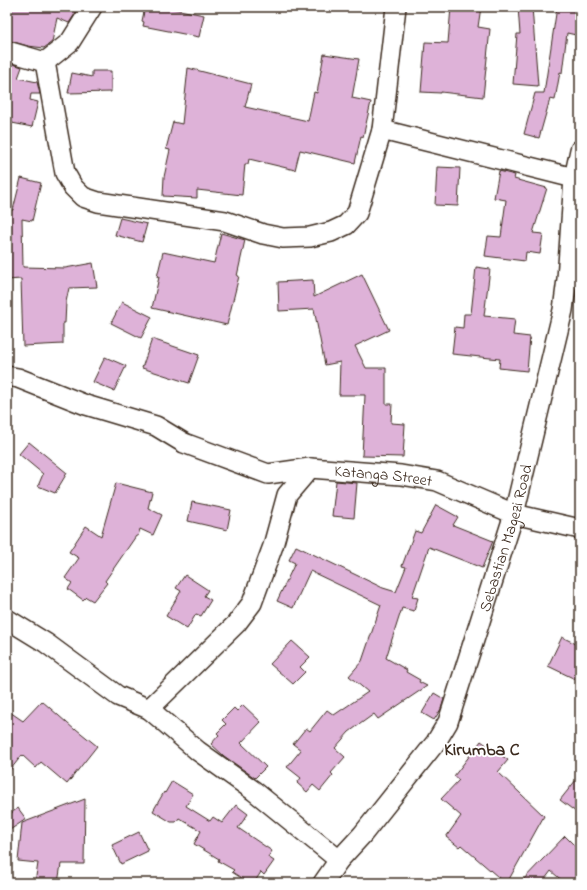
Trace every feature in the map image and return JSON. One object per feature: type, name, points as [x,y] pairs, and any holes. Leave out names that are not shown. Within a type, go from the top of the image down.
[{"type":"street","points":[[45,62],[70,42],[92,7]]},
{"type":"street","points":[[45,62],[65,173],[72,187],[83,197],[98,202],[225,221],[263,234],[282,238],[310,237],[331,232],[346,225],[357,213],[382,130],[396,7]]},
{"type":"street","points":[[7,51],[45,62]]},
{"type":"street","points":[[382,130],[574,178]]},
{"type":"street","name":"Sebastian Magezi Road","points":[[323,883],[339,860],[362,835],[436,742],[448,722],[514,514],[563,310],[567,279],[574,178],[580,150]]},
{"type":"street","name":"Katanga Street","points":[[7,376],[18,378],[86,405],[156,426],[184,443],[268,474],[310,468],[401,475],[437,481],[514,514],[580,529]]},
{"type":"street","points":[[149,709],[236,624],[252,603],[273,546],[287,495],[310,468]]},
{"type":"street","points":[[268,474],[287,495]]},
{"type":"street","points":[[7,618],[46,643],[118,696],[149,709],[198,751],[254,791],[339,860]]},
{"type":"building","points":[[7,7],[25,7],[33,9],[31,7],[78,7],[69,23],[57,18],[52,42],[44,48],[28,46],[7,40]]},
{"type":"building","points":[[145,7],[165,7],[204,15],[199,37],[143,26],[144,22],[142,21]]},
{"type":"building","points":[[451,7],[481,7],[478,27],[490,29],[483,97],[441,92],[421,92],[425,42],[448,43]]},
{"type":"building","points":[[518,7],[532,7],[538,86],[513,84],[517,34],[520,34]]},
{"type":"building","points":[[557,7],[580,8],[576,35],[567,33],[562,73],[560,72],[555,100],[550,99],[539,138],[524,134],[535,93],[544,93]]},
{"type":"building","points":[[324,54],[359,59],[352,98],[371,102],[355,163],[300,150],[295,170],[249,159],[248,164],[245,164],[242,195],[197,190],[197,198],[163,196],[164,177],[170,150],[166,149],[173,122],[182,124],[188,68],[251,84],[245,107],[308,121],[314,92],[317,93]]},
{"type":"building","points":[[7,62],[22,67],[18,78],[37,82],[40,94],[31,94],[30,100],[38,102],[32,127],[7,122]]},
{"type":"building","points":[[92,71],[111,71],[111,92],[68,93],[72,73],[92,77]]},
{"type":"building","points":[[437,167],[460,168],[458,206],[435,205]]},
{"type":"building","points":[[499,171],[515,175],[514,179],[547,188],[533,233],[543,234],[540,254],[526,252],[525,261],[485,256],[488,236],[501,237],[506,200],[494,198]]},
{"type":"building","points":[[21,178],[41,183],[32,221],[22,219],[23,267],[65,268],[93,263],[97,287],[69,288],[66,302],[65,323],[63,323],[63,344],[23,346],[21,279],[7,280],[7,210],[13,210]]},
{"type":"building","points":[[120,218],[147,224],[142,242],[115,235]]},
{"type":"building","points":[[221,233],[245,240],[237,276],[239,276],[227,325],[152,308],[163,252],[214,263]]},
{"type":"building","points":[[476,267],[490,269],[484,316],[515,319],[513,335],[530,337],[527,371],[499,368],[500,359],[452,354],[455,327],[463,328],[464,314],[471,314]]},
{"type":"building","points":[[362,274],[389,330],[355,346],[366,368],[386,368],[386,404],[392,404],[391,423],[405,424],[403,457],[362,456],[365,395],[339,395],[340,362],[325,365],[314,309],[279,311],[278,282],[313,280],[314,297]]},
{"type":"building","points":[[122,302],[152,317],[141,338],[111,323]]},
{"type":"building","points":[[152,339],[199,355],[189,383],[142,368]]},
{"type":"building","points":[[105,357],[126,366],[114,391],[93,382]]},
{"type":"building","points":[[29,442],[67,473],[55,493],[38,486],[43,474],[19,454]]},
{"type":"building","points":[[336,481],[357,483],[354,518],[332,516]]},
{"type":"building","points":[[116,483],[152,492],[148,508],[162,515],[153,535],[140,529],[138,536],[136,536],[105,581],[107,583],[93,601],[86,597],[83,600],[68,589],[72,583],[65,578],[79,558],[69,552],[86,526],[101,536]]},
{"type":"building","points":[[192,502],[231,510],[227,530],[188,521]]},
{"type":"building","points":[[436,505],[458,517],[453,525],[493,541],[482,568],[429,547],[412,597],[418,598],[414,611],[402,608],[386,658],[407,670],[406,672],[427,686],[378,719],[374,714],[349,732],[335,748],[345,757],[331,773],[333,775],[320,791],[313,785],[307,792],[297,783],[301,778],[287,767],[301,750],[293,744],[306,728],[310,731],[327,710],[334,715],[368,692],[349,676],[362,661],[381,605],[310,571],[293,608],[277,601],[295,563],[289,560],[296,546],[383,588],[396,592],[406,567],[402,566],[415,531],[421,533]]},
{"type":"building","points":[[185,575],[208,590],[204,596],[211,600],[201,616],[196,614],[187,629],[166,616],[181,591],[176,588]]},
{"type":"building","points":[[562,637],[580,646],[580,668],[575,679],[548,666]]},
{"type":"building","points":[[292,641],[310,657],[300,667],[305,672],[293,684],[270,664]]},
{"type":"building","points":[[434,693],[444,699],[441,709],[434,720],[422,713]]},
{"type":"building","points":[[42,701],[75,730],[76,729],[97,746],[67,784],[41,762],[36,768],[22,755],[7,774],[7,710],[23,721]]},
{"type":"building","points":[[243,705],[261,722],[241,743],[266,767],[255,778],[224,756],[211,744],[219,735],[217,733],[226,724],[222,720],[234,708],[237,711]]},
{"type":"building","points":[[481,741],[508,760],[498,772],[544,816],[507,883],[505,883],[461,845],[459,847],[446,837],[461,816],[441,799],[459,780],[454,776]]},
{"type":"building","points":[[580,775],[580,815],[560,800]]},
{"type":"building","points":[[172,781],[193,794],[186,806],[210,821],[213,817],[222,823],[236,805],[248,814],[238,828],[272,851],[268,857],[274,861],[264,875],[261,872],[254,883],[249,883],[232,872],[234,870],[218,861],[219,859],[194,844],[201,831],[179,818],[176,822],[171,822],[153,811]]},
{"type":"building","points":[[85,799],[84,864],[61,864],[58,883],[35,883],[38,863],[18,861],[22,823]]},
{"type":"building","points":[[18,808],[26,819],[7,832],[7,816]]},
{"type":"building","points":[[139,832],[148,851],[121,864],[112,845]]},
{"type":"building","points":[[565,836],[580,851],[580,883],[565,883],[551,871],[542,883],[520,883]]},
{"type":"district","name":"Kirumba C","points":[[482,749]]}]
